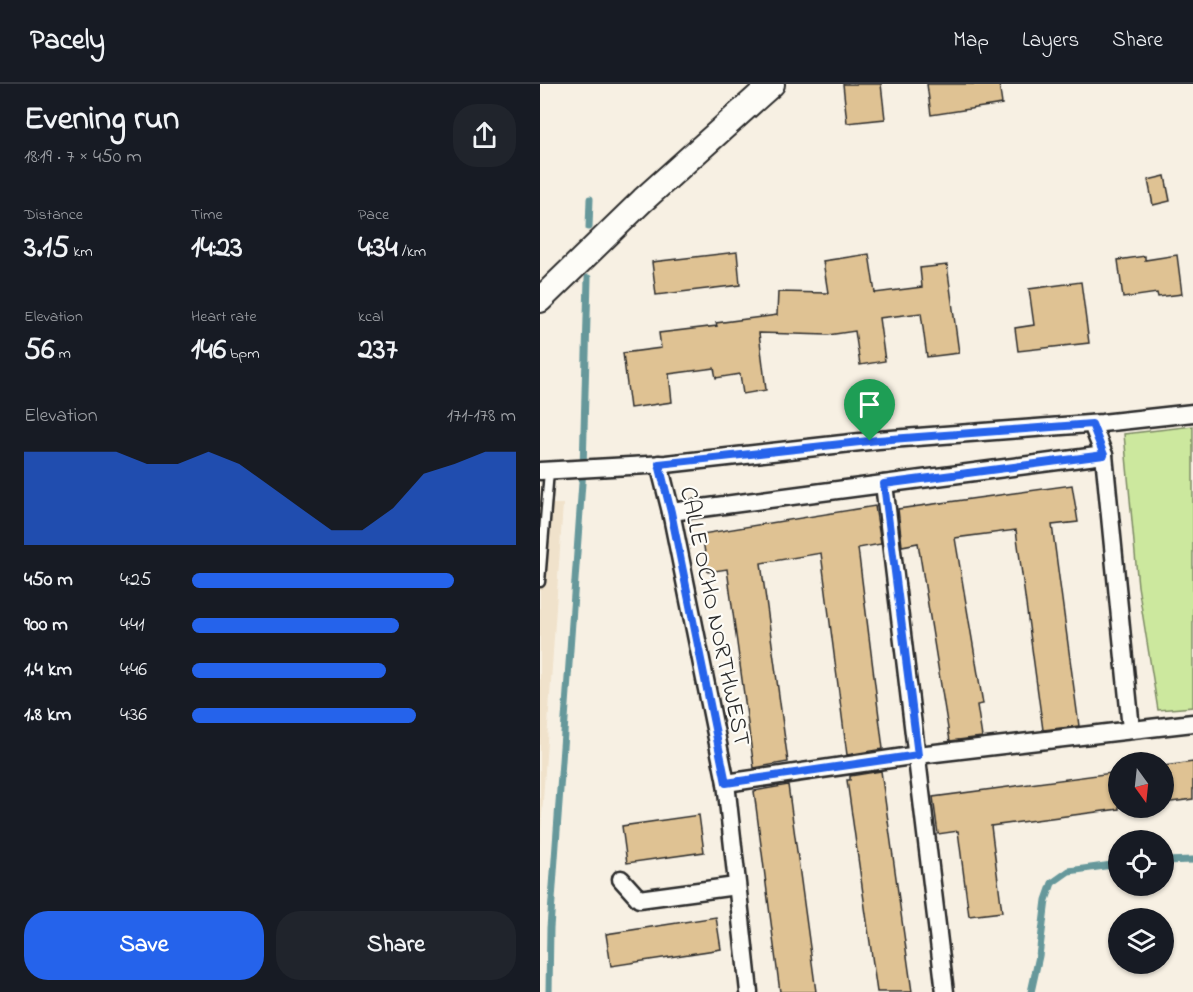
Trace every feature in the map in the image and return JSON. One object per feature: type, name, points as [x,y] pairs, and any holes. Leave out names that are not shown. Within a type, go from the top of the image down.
[{"type":"street","points":[[540,300],[643,200],[772,84]]},
{"type":"street","points":[[544,471],[659,464],[878,440],[1092,424],[1193,413]]},
{"type":"street","points":[[1092,424],[1104,455],[1131,729]]},
{"type":"street","points":[[671,512],[1104,455]]},
{"type":"street","name":"CALLE OCHO NORTHWEST","points":[[659,464],[671,512],[726,783],[749,992]]},
{"type":"street","points":[[884,484],[945,992]]},
{"type":"street","points":[[726,783],[918,755],[1193,723]]},
{"type":"street","points":[[621,879],[639,899],[736,886]]},
{"type":"lane","points":[[540,582],[544,471]]},
{"type":"shaded area","points":[[540,504],[563,504],[540,845]]},
{"type":"green space","points":[[1193,426],[1193,707],[1158,710],[1138,586],[1124,434]]},
{"type":"building","points":[[843,84],[881,84],[885,119],[847,123]]},
{"type":"building","points":[[927,84],[999,84],[1002,104],[931,115]]},
{"type":"building","points":[[1165,176],[1170,201],[1153,205],[1148,180]]},
{"type":"building","points":[[737,252],[740,285],[656,295],[652,262]]},
{"type":"building","points":[[869,254],[875,293],[922,287],[920,268],[947,265],[959,353],[927,357],[921,313],[879,318],[885,361],[860,365],[855,331],[828,335],[759,333],[766,390],[743,394],[740,374],[716,378],[714,368],[669,374],[672,402],[630,408],[623,353],[661,348],[659,333],[717,326],[716,323],[777,315],[778,292],[828,293],[823,261]]},
{"type":"building","points":[[1177,255],[1182,294],[1158,297],[1157,293],[1123,298],[1118,260],[1145,256],[1145,260]]},
{"type":"building","points":[[1081,282],[1089,343],[1018,351],[1015,328],[1034,325],[1029,289]]},
{"type":"building","points":[[1072,485],[1078,522],[1052,525],[1079,726],[1043,730],[1016,530],[955,538],[983,704],[977,705],[982,737],[950,741],[918,543],[902,546],[898,509]]},
{"type":"building","points":[[875,506],[881,544],[858,548],[883,749],[847,755],[821,553],[761,563],[788,762],[754,768],[727,569],[708,572],[702,534]]},
{"type":"building","points":[[1193,762],[1193,799],[1174,802],[1174,765]]},
{"type":"building","points":[[881,771],[912,992],[877,992],[847,780],[850,780],[850,776]]},
{"type":"building","points":[[1108,773],[1108,810],[991,826],[1002,912],[969,916],[958,831],[938,834],[933,797]]},
{"type":"building","points":[[788,785],[816,992],[780,992],[754,791]]},
{"type":"building","points":[[699,815],[704,852],[627,863],[622,826]]},
{"type":"building","points":[[716,917],[721,949],[611,966],[606,934]]},
{"type":"waterway","points":[[589,227],[590,199]]},
{"type":"waterway","points":[[549,992],[550,928],[583,469],[588,278]]},
{"type":"waterway","points":[[1174,861],[1193,860]]},
{"type":"waterway","points":[[1031,992],[1039,956],[1046,900],[1052,883],[1069,871],[1108,866]]},
{"type":"route","points":[[1092,424],[1104,455],[884,484],[918,755],[726,783],[671,512],[659,464],[870,441],[1092,424]]}]
